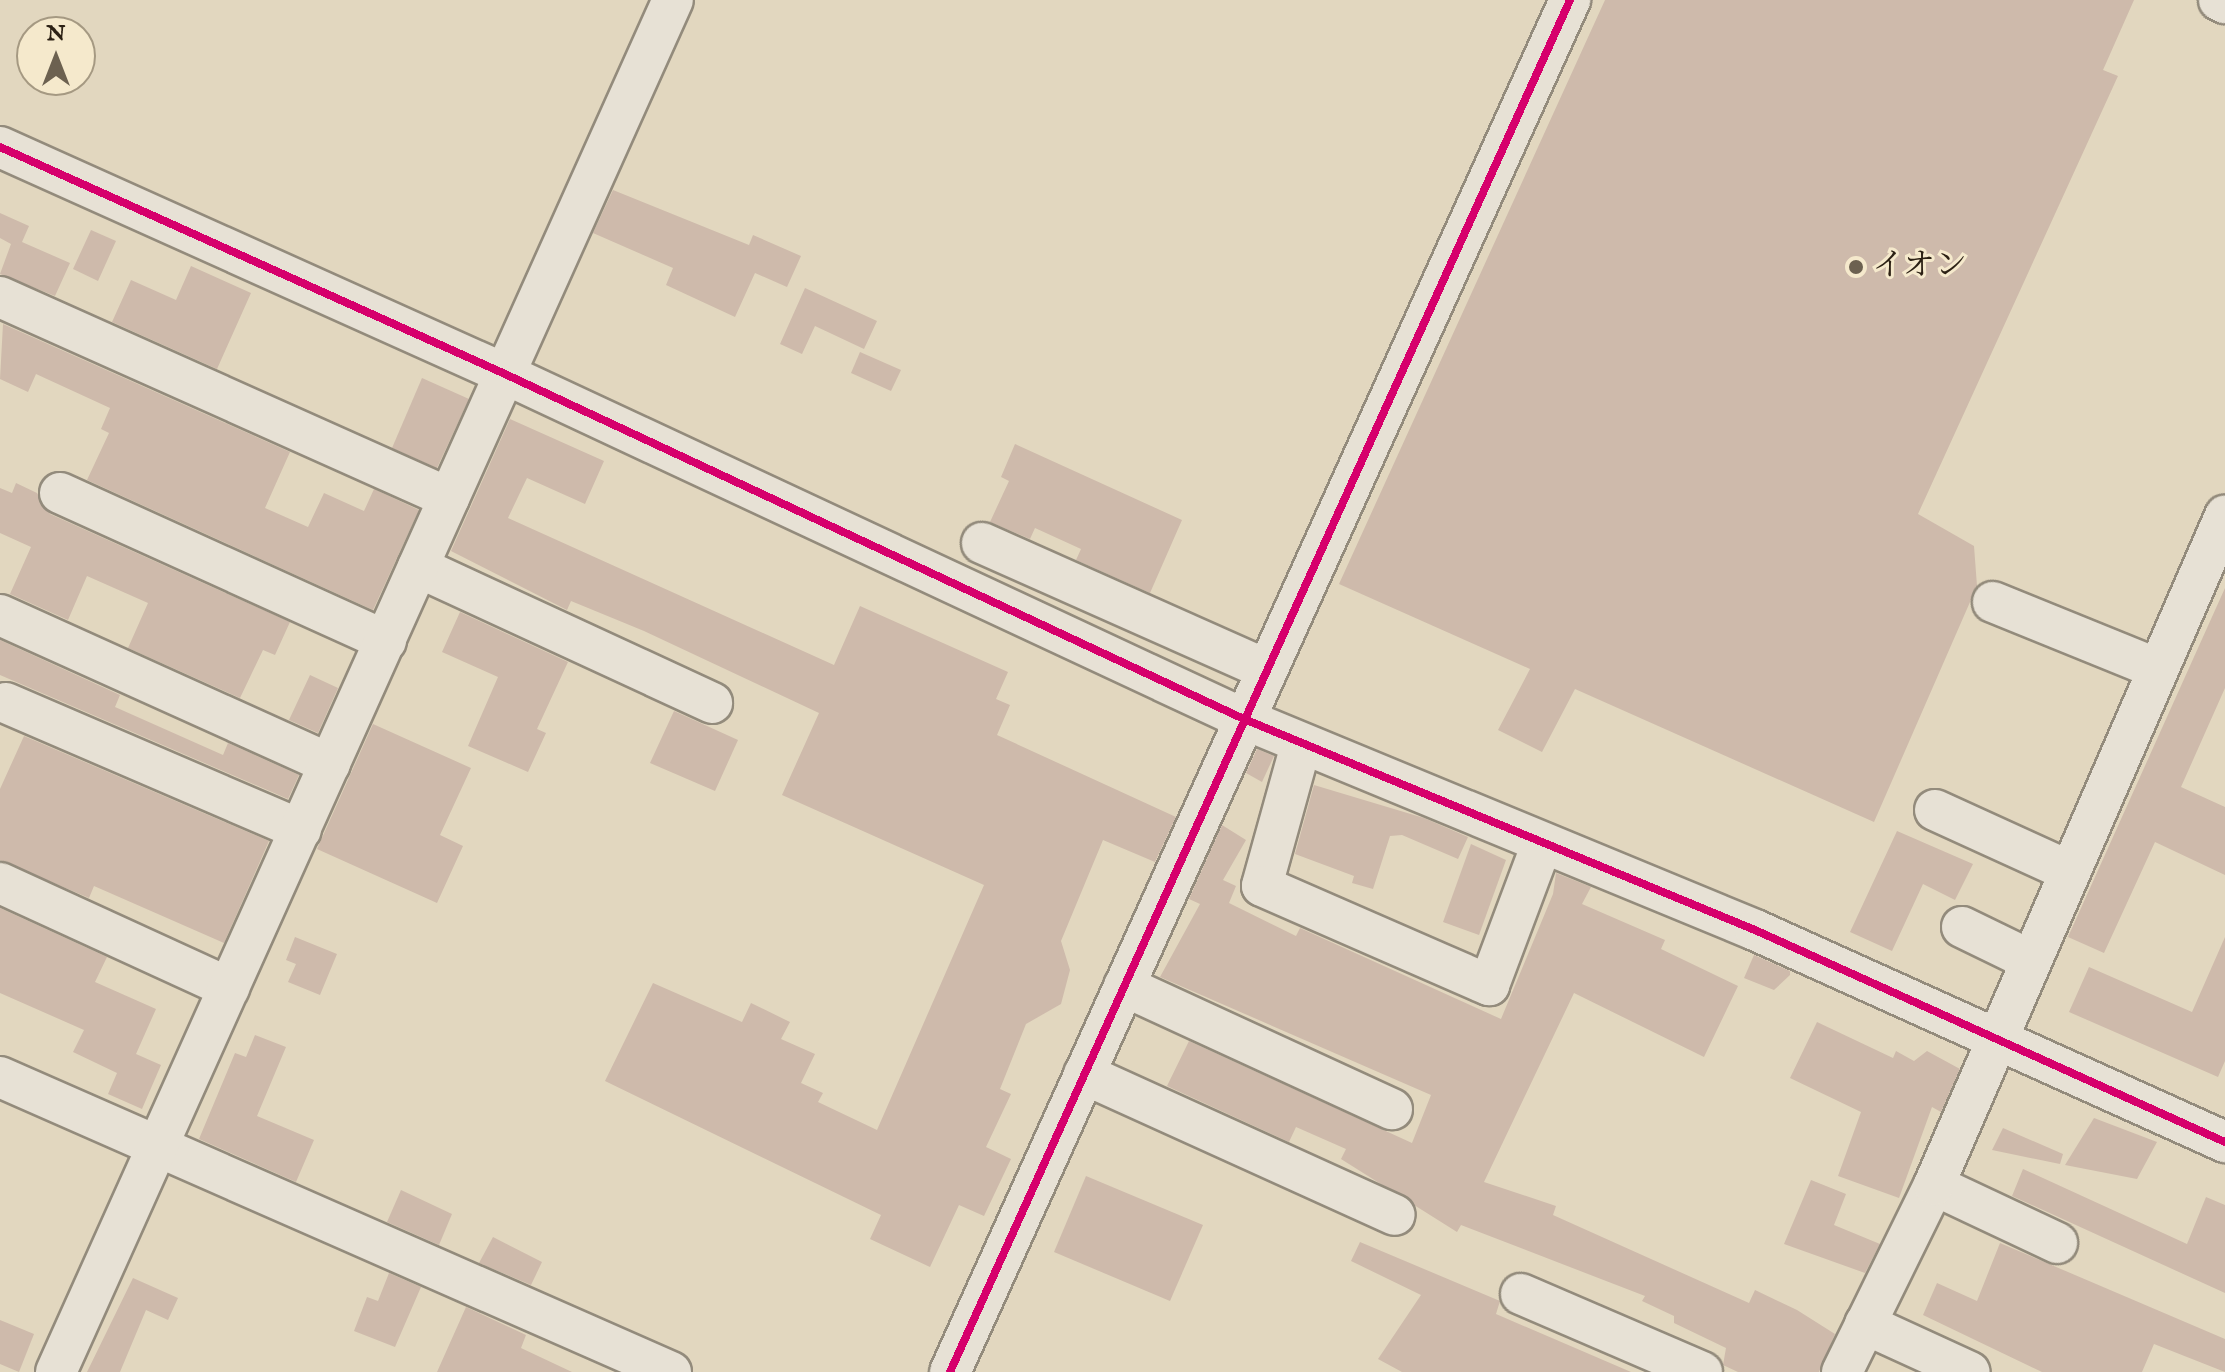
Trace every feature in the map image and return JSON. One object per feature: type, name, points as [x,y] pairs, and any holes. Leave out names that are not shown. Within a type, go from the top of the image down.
[{"type":"street","points":[[56,1372],[673,0]]},
{"type":"street","points":[[950,1372],[1570,0]]},
{"type":"street","points":[[2219,0],[2225,3]]},
{"type":"street","points":[[0,147],[505,374],[1301,745],[1755,930],[1994,1043],[2225,1142]]},
{"type":"street","points":[[0,297],[449,498]]},
{"type":"street","points":[[60,493],[386,641]]},
{"type":"street","points":[[1842,1372],[1934,1185],[2225,516]]},
{"type":"street","points":[[982,543],[1267,670]]},
{"type":"street","points":[[418,567],[712,703]]},
{"type":"street","points":[[1993,602],[2158,669]]},
{"type":"street","points":[[0,615],[330,764]]},
{"type":"street","points":[[6,703],[301,830]]},
{"type":"street","points":[[1301,745],[1262,886],[1489,985],[1542,844]]},
{"type":"street","points":[[1935,810],[2069,871]]},
{"type":"street","points":[[0,883],[229,988]]},
{"type":"street","points":[[1962,927],[2030,960]]},
{"type":"street","points":[[1124,986],[1392,1109]]},
{"type":"street","points":[[1084,1074],[1395,1215]]},
{"type":"street","points":[[0,1077],[157,1149],[671,1372]]},
{"type":"street","points":[[1934,1185],[2057,1243]]},
{"type":"street","points":[[1521,1294],[1702,1372]]},
{"type":"street","points":[[1865,1324],[1970,1372]]},
{"type":"building","points":[[1605,0],[2134,0],[2103,70],[2118,76],[1918,514],[1974,546],[1977,586],[1874,822],[1575,689],[1542,752],[1498,730],[1530,669],[1339,584]]},
{"type":"building","points":[[613,190],[749,245],[753,235],[801,256],[787,287],[755,273],[735,317],[666,285],[673,268],[593,233]]},
{"type":"building","points":[[0,213],[29,226],[22,242],[70,263],[55,296],[0,274],[11,244],[0,238]]},
{"type":"building","points":[[91,230],[116,241],[98,281],[73,269]]},
{"type":"building","points":[[191,266],[251,293],[217,369],[112,322],[131,280],[176,300]]},
{"type":"building","points":[[805,288],[877,321],[864,349],[815,326],[802,354],[780,344]]},
{"type":"building","points":[[3,324],[290,452],[265,508],[308,527],[324,493],[364,511],[374,489],[419,510],[373,610],[87,480],[109,433],[101,429],[110,408],[36,374],[28,392],[0,379]]},
{"type":"building","points":[[860,352],[901,370],[891,391],[851,373]]},
{"type":"building","points":[[422,378],[469,399],[437,468],[392,448]]},
{"type":"building","points":[[510,419],[604,461],[585,504],[527,478],[508,518],[834,665],[860,606],[1008,672],[996,699],[1010,705],[997,735],[1176,817],[1155,862],[1103,840],[1061,941],[1070,970],[1061,1004],[1026,1024],[1000,1089],[1011,1094],[986,1147],[1011,1159],[984,1216],[959,1205],[930,1267],[870,1239],[881,1215],[605,1081],[653,983],[742,1022],[751,1003],[790,1022],[781,1039],[815,1054],[801,1083],[823,1093],[818,1102],[877,1130],[984,885],[782,795],[819,713],[644,631],[571,601],[567,610],[451,551]]},
{"type":"building","points":[[1015,444],[1182,520],[1150,593],[1076,560],[1081,549],[1035,528],[1030,539],[990,522],[1009,481],[1001,477]]},
{"type":"building","points":[[16,483],[37,493],[50,514],[290,622],[275,655],[263,650],[240,698],[128,648],[148,603],[87,576],[68,620],[10,594],[31,547],[0,533],[0,488],[12,493]]},
{"type":"building","points":[[2225,588],[2225,688],[2181,787],[2225,807],[2225,875],[2155,842],[2104,953],[2068,937]]},
{"type":"building","points":[[460,612],[568,662],[537,729],[546,733],[528,772],[468,746],[498,677],[442,652]]},
{"type":"building","points":[[0,640],[120,695],[115,707],[223,755],[228,743],[299,775],[288,799],[0,675]]},
{"type":"building","points":[[310,675],[338,688],[318,733],[289,720]]},
{"type":"building","points":[[674,711],[738,740],[715,791],[650,763]]},
{"type":"building","points":[[373,724],[471,768],[440,835],[463,846],[437,903],[317,849]]},
{"type":"building","points":[[24,736],[269,841],[224,943],[94,886],[89,898],[0,860],[0,789]]},
{"type":"building","points":[[1257,749],[1274,756],[1262,782],[1246,773]]},
{"type":"building","points":[[1314,785],[1424,818],[1468,837],[1458,859],[1402,835],[1390,836],[1373,889],[1352,883],[1354,876],[1295,854]]},
{"type":"building","points":[[1222,825],[1246,840],[1223,880],[1236,886],[1229,903],[1296,936],[1300,928],[1501,1019],[1553,894],[1556,873],[1591,887],[1582,904],[1665,940],[1661,949],[1738,986],[1704,1057],[1574,993],[1484,1182],[1556,1206],[1553,1215],[1749,1303],[1755,1290],[1797,1310],[1835,1334],[1819,1372],[1738,1372],[1723,1365],[1726,1348],[1674,1323],[1674,1316],[1642,1301],[1645,1296],[1461,1225],[1457,1232],[1341,1159],[1346,1149],[1296,1127],[1289,1142],[1167,1086],[1189,1041],[1412,1143],[1431,1095],[1160,977],[1200,904],[1189,899]]},
{"type":"building","points":[[1897,831],[1973,864],[1955,900],[1923,884],[1892,951],[1850,932]]},
{"type":"building","points":[[1471,844],[1506,860],[1479,935],[1443,922]]},
{"type":"building","points":[[0,908],[107,957],[95,982],[156,1009],[136,1054],[161,1065],[142,1109],[108,1094],[117,1073],[73,1052],[84,1030],[0,993]]},
{"type":"building","points":[[295,937],[337,954],[320,995],[288,982],[296,964],[286,960]]},
{"type":"building","points":[[2225,937],[2225,1061],[2218,1077],[2069,1012],[2089,967],[2192,1012]]},
{"type":"building","points":[[1754,955],[1790,971],[1790,975],[1774,990],[1744,978]]},
{"type":"building","points":[[1817,1022],[1893,1058],[1896,1051],[1914,1061],[1927,1051],[1960,1069],[1941,1112],[1932,1107],[1899,1198],[1838,1176],[1861,1112],[1790,1078]]},
{"type":"building","points":[[255,1035],[286,1047],[257,1116],[314,1140],[296,1182],[199,1139],[235,1053],[246,1057]]},
{"type":"building","points":[[2094,1118],[2157,1142],[2137,1179],[2065,1165]]},
{"type":"building","points":[[2003,1128],[2063,1154],[2060,1164],[1992,1150]]},
{"type":"building","points":[[2023,1169],[2187,1244],[2206,1197],[2225,1205],[2225,1293],[2012,1196]]},
{"type":"building","points":[[1086,1176],[1203,1225],[1170,1301],[1054,1252]]},
{"type":"building","points":[[1811,1180],[1846,1194],[1834,1225],[1880,1244],[1865,1273],[1784,1244]]},
{"type":"building","points":[[401,1190],[452,1214],[439,1245],[387,1222]]},
{"type":"building","points":[[493,1237],[542,1262],[531,1285],[479,1263]]},
{"type":"building","points":[[1360,1242],[1500,1301],[1496,1314],[1631,1372],[1402,1372],[1378,1359],[1421,1295],[1351,1261]]},
{"type":"building","points":[[2000,1243],[2225,1339],[2225,1372],[2154,1344],[2142,1372],[2042,1372],[1923,1315],[1937,1283],[1977,1301]]},
{"type":"building","points":[[389,1273],[421,1287],[395,1347],[354,1331],[367,1297],[378,1301]]},
{"type":"building","points":[[133,1278],[178,1298],[168,1320],[146,1310],[120,1372],[87,1372]]},
{"type":"building","points":[[466,1307],[526,1335],[521,1348],[572,1372],[437,1372]]},
{"type":"building","points":[[0,1320],[34,1334],[19,1372],[0,1364]]},
{"type":"cycle path","points":[[950,1372],[1570,0]]},
{"type":"cycle path","points":[[0,147],[505,374],[1244,719],[1755,930],[2225,1142]]},
{"type":"place","name":"イオン","points":[[1856,267]]}]
